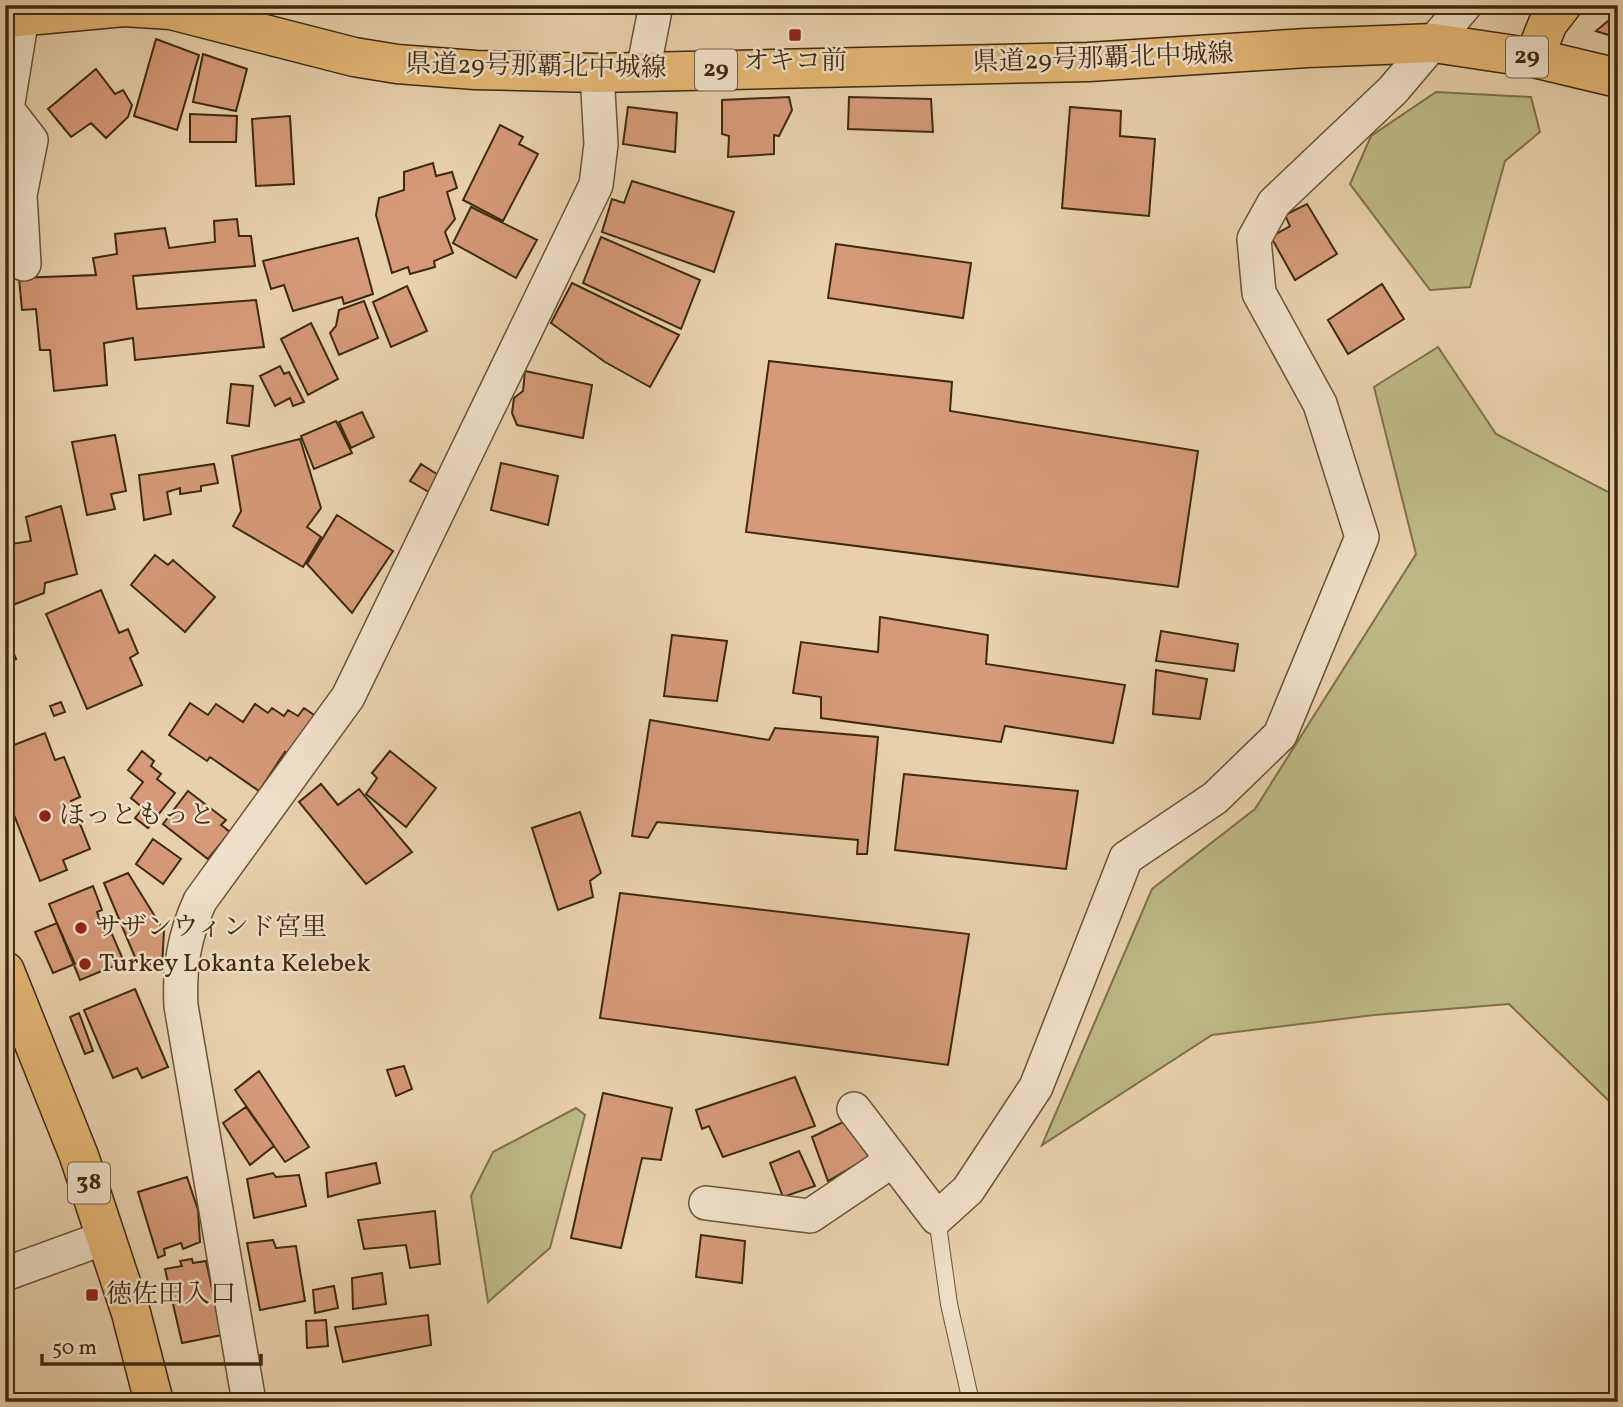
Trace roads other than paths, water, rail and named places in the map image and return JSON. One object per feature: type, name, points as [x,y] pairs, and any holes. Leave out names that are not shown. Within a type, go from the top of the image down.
[{"type":"main road","name":"29","points":[[1535,58],[1548,23],[1562,5]]},
{"type":"main road","name":"県道29号那覇北中城線","points":[[13,17],[124,7],[171,10],[312,47],[436,69],[597,73],[1128,61],[1307,48],[1434,43],[1535,58],[1618,78]]},
{"type":"main road","name":"38","points":[[5,971],[79,1156],[107,1237],[154,1402]]},
{"type":"street","points":[[643,71],[656,5]]},
{"type":"street","points":[[854,1109],[937,1218],[968,1190],[1036,1087],[1126,858],[1214,798],[1280,735],[1362,537],[1320,404],[1259,293],[1254,239],[1274,203],[1393,90],[1465,5]]},
{"type":"street","points":[[13,17],[7,109],[31,140],[20,195],[24,264]]},
{"type":"street","points":[[249,1402],[181,1006],[179,970],[188,927],[200,901],[348,697],[555,272],[596,185],[601,144],[597,73]]},
{"type":"street","points":[[706,1203],[810,1216],[893,1160]]},
{"type":"street","points":[[5,1274],[107,1237]]},
{"type":"lane","points":[[937,1218],[949,1304],[971,1402]]},
{"type":"place","name":"オキコ前","points":[[795,35]]},
{"type":"place","name":"ほっともっと","points":[[45,816]]},
{"type":"place","name":"サザンウィンド宮里","points":[[81,928]]},
{"type":"place","name":"Turkey Lokanta Kelebek","points":[[85,964]]},
{"type":"place","name":"徳佐田入口","points":[[92,1295]]}]
